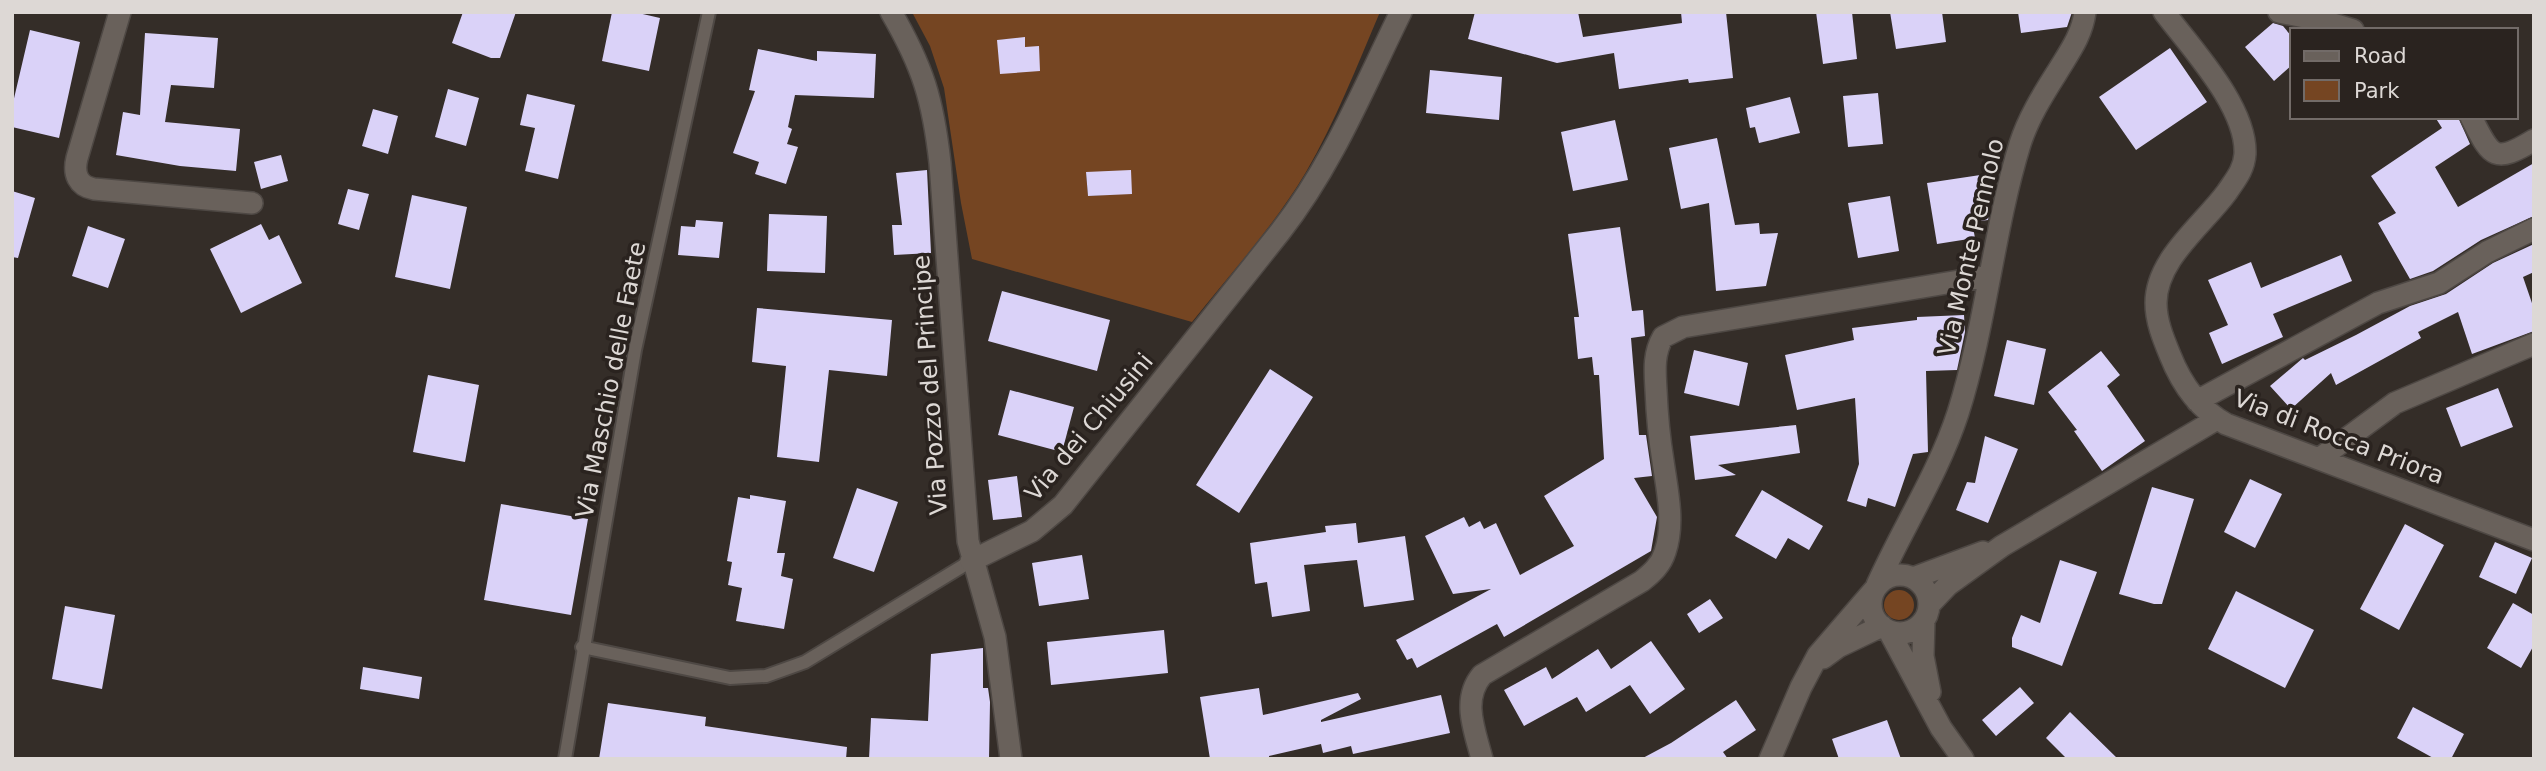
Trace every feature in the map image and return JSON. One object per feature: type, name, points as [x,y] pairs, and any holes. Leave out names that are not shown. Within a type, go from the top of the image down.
[{"type":"street","points":[[121,12],[75,165],[82,186],[94,190],[252,202]]},
{"type":"street","name":"Via Pozzo del Principe","points":[[891,12],[918,61],[935,123],[967,532],[971,561],[995,637],[1011,759]]},
{"type":"street","name":"Via dei Chiusini","points":[[971,561],[1039,527],[1063,505],[1291,219],[1326,164],[1401,12]]},
{"type":"street","name":"Via Monte Pennolo","points":[[1770,759],[1818,655],[1876,588],[1942,455],[1958,411],[1972,358],[2024,133],[2041,98],[2077,38],[2085,12]]},
{"type":"street","name":"Via di Rocca Priora","points":[[2164,12],[2228,100],[2242,131],[2245,147],[2240,174],[2171,261],[2159,284],[2157,313],[2163,337],[2183,382],[2197,401],[2217,419],[2534,540]]},
{"type":"street","points":[[2279,12],[2346,28]]},
{"type":"street","points":[[2472,119],[2484,143],[2497,155],[2513,153],[2534,141]]},
{"type":"street","points":[[2197,401],[2348,318],[2387,299],[2431,286],[2487,252],[2534,229]]},
{"type":"street","points":[[1482,759],[1470,710],[1473,687],[1482,675],[1642,581],[1658,566],[1665,552],[1670,534],[1670,515],[1657,421],[1655,365],[1659,344],[1668,333],[1683,327],[1989,276]]},
{"type":"street","points":[[2319,459],[2368,421],[2402,400],[2534,344]]},
{"type":"street","points":[[1885,629],[1898,633],[1913,630],[1948,585],[2002,546],[2217,419]]},
{"type":"street","name":"Via Monte Pennolo","points":[[1907,576],[1920,500]]},
{"type":"street","points":[[1963,759],[1941,728],[1872,611],[1871,602],[1876,588],[1884,579],[1907,576],[2002,546]]},
{"type":"street","points":[[1907,576],[1925,589],[1924,668],[1941,728]]},
{"type":"street","name":"Via Monte Pennolo","points":[[1801,687],[1827,654],[1885,629]]},
{"type":"lane","name":"Via Maschio delle Faete","points":[[565,759],[582,647],[635,350],[709,12]]},
{"type":"lane","name":"Via dei Chiusini","points":[[582,647],[730,678],[766,676],[805,662],[971,561]]},
{"type":"green space","points":[[1380,12],[1336,114],[1294,192],[1192,322],[972,259],[944,88],[930,46],[913,14]],"holes":[[[1025,38],[1025,47],[1000,74],[998,40]],[[1086,172],[1132,193],[1088,196]]]},
{"type":"green space","points":[[1899,590],[1910,594],[1914,605],[1910,616],[1899,620],[1888,616],[1884,605],[1888,594]]},
{"type":"building","points":[[463,12],[516,12],[500,58],[491,58],[452,43]]},
{"type":"building","points":[[612,12],[634,12],[660,18],[649,71],[602,61]]},
{"type":"building","points":[[1475,12],[1578,12],[1583,37],[1682,23],[1681,12],[1726,12],[1733,78],[1689,83],[1688,79],[1619,89],[1614,53],[1557,63],[1468,39]]},
{"type":"building","points":[[1816,12],[1852,12],[1857,59],[1823,64]]},
{"type":"building","points":[[1890,12],[1942,12],[1946,42],[1896,49]]},
{"type":"building","points":[[2018,12],[2072,12],[2067,27],[2021,33]]},
{"type":"building","points":[[2273,23],[2283,26],[2290,35],[2290,67],[2274,81],[2245,47]]},
{"type":"building","points":[[30,30],[80,42],[59,138],[12,127],[12,107]]},
{"type":"building","points":[[145,33],[218,38],[214,88],[171,85],[165,122],[240,129],[236,171],[180,166],[116,155],[123,112],[140,115]]},
{"type":"building","points":[[1025,37],[1025,47],[1039,46],[1040,71],[1000,74],[997,40]]},
{"type":"building","points":[[2170,48],[2207,102],[2136,150],[2099,97]]},
{"type":"building","points":[[758,49],[817,61],[817,51],[876,54],[874,98],[795,95],[788,127],[792,129],[787,144],[798,147],[786,184],[755,174],[759,162],[733,153],[755,91],[749,90]]},
{"type":"building","points":[[1430,70],[1502,77],[1499,120],[1426,113]]},
{"type":"building","points":[[448,89],[479,98],[466,146],[435,137]]},
{"type":"building","points":[[1878,93],[1883,144],[1848,147],[1843,96]]},
{"type":"building","points":[[527,94],[575,105],[558,179],[525,171],[535,128],[520,125]]},
{"type":"building","points":[[1790,97],[1800,133],[1759,143],[1755,127],[1750,128],[1746,108]]},
{"type":"building","points":[[373,109],[398,116],[388,154],[362,146]]},
{"type":"building","points":[[2436,119],[2459,119],[2470,144],[2435,167],[2458,207],[2534,163],[2534,216],[2481,240],[2433,271],[2410,279],[2378,223],[2396,213],[2371,176],[2442,128]]},
{"type":"building","points":[[1615,120],[1628,180],[1573,191],[1561,132]]},
{"type":"building","points":[[1717,138],[1735,225],[1759,223],[1760,234],[1778,233],[1766,286],[1716,291],[1709,203],[1681,209],[1669,148]]},
{"type":"building","points":[[281,155],[288,181],[261,189],[254,162]]},
{"type":"building","points":[[927,170],[931,253],[894,255],[892,225],[902,225],[896,173]]},
{"type":"building","points":[[1131,170],[1132,194],[1088,196],[1086,172]]},
{"type":"building","points":[[1987,174],[1992,202],[1988,220],[1972,222],[1975,238],[1937,244],[1927,183]]},
{"type":"building","points":[[348,189],[369,194],[359,230],[338,224]]},
{"type":"building","points":[[12,191],[35,198],[18,258],[12,257]]},
{"type":"building","points":[[412,195],[467,207],[450,289],[395,277]]},
{"type":"building","points":[[1890,196],[1899,251],[1858,258],[1848,203]]},
{"type":"building","points":[[769,214],[827,216],[825,273],[767,271]]},
{"type":"building","points":[[696,220],[723,222],[719,258],[678,255],[681,226],[695,227]]},
{"type":"building","points":[[261,224],[269,240],[279,235],[302,283],[241,313],[210,249]]},
{"type":"building","points":[[88,226],[125,239],[108,288],[72,276]]},
{"type":"building","points":[[1620,227],[1632,311],[1643,310],[1645,336],[1631,338],[1639,435],[1646,435],[1652,476],[1634,478],[1657,517],[1651,551],[1504,637],[1497,624],[1417,668],[1412,658],[1407,660],[1396,640],[1491,589],[1453,594],[1425,536],[1464,517],[1469,527],[1480,521],[1484,529],[1496,523],[1520,575],[1574,546],[1544,496],[1604,459],[1599,375],[1594,375],[1592,357],[1578,359],[1574,317],[1579,317],[1568,234]]},
{"type":"building","points":[[2534,244],[2534,272],[2523,277],[2534,309],[2534,331],[2472,354],[2458,312],[2418,332],[2421,338],[2336,385],[2331,373],[2291,409],[2270,386],[2303,358],[2305,360],[2410,306],[2446,294],[2493,263]]},
{"type":"building","points":[[2341,255],[2352,281],[2273,314],[2283,337],[2222,364],[2209,333],[2228,325],[2208,280],[2251,262],[2261,288]]},
{"type":"building","points":[[1002,291],[1110,320],[1097,371],[988,341]]},
{"type":"building","points":[[757,308],[892,320],[887,376],[829,370],[819,462],[777,457],[786,366],[752,362]]},
{"type":"building","points":[[1964,315],[1965,332],[1957,370],[1926,371],[1928,452],[1913,454],[1895,507],[1868,498],[1866,507],[1847,501],[1859,464],[1855,398],[1797,410],[1785,355],[1854,340],[1852,328],[1917,320],[1917,317]]},
{"type":"building","points":[[2007,340],[2046,349],[2034,405],[1994,396]]},
{"type":"building","points":[[1694,350],[1748,363],[1739,406],[1684,393]]},
{"type":"building","points":[[2101,351],[2120,375],[2107,386],[2145,441],[2102,471],[2074,431],[2077,430],[2048,392]]},
{"type":"building","points":[[1270,369],[1313,397],[1239,513],[1196,485]]},
{"type":"building","points":[[428,375],[479,385],[465,462],[413,452]]},
{"type":"building","points":[[2498,388],[2513,427],[2461,447],[2446,408]]},
{"type":"building","points":[[1010,390],[1074,407],[1062,452],[998,435]]},
{"type":"building","points":[[1796,425],[1800,453],[1718,465],[1736,475],[1695,480],[1690,436]]},
{"type":"building","points":[[1985,436],[2018,449],[1988,523],[1956,510],[1967,482],[1975,483]]},
{"type":"building","points":[[1017,476],[1022,517],[993,520],[988,480]]},
{"type":"building","points":[[2250,479],[2282,494],[2255,548],[2224,532]]},
{"type":"building","points":[[2152,487],[2194,499],[2162,604],[2119,594]]},
{"type":"building","points":[[857,488],[898,502],[874,572],[833,558]]},
{"type":"building","points":[[1762,490],[1823,526],[1809,550],[1788,538],[1776,559],[1735,536]]},
{"type":"building","points":[[750,495],[786,501],[777,553],[785,553],[781,576],[793,579],[784,629],[736,621],[742,588],[728,585],[732,562],[727,561],[738,497],[750,499]]},
{"type":"building","points":[[501,504],[588,519],[571,615],[484,600]]},
{"type":"building","points":[[1356,523],[1358,543],[1405,536],[1414,600],[1364,607],[1357,560],[1304,565],[1310,611],[1272,617],[1267,582],[1255,584],[1250,543],[1326,532],[1325,526]]},
{"type":"building","points":[[2405,524],[2444,545],[2399,630],[2360,609]]},
{"type":"building","points":[[2495,542],[2532,558],[2516,594],[2479,577]]},
{"type":"building","points":[[1082,555],[1089,599],[1039,606],[1032,563]]},
{"type":"building","points":[[2060,560],[2097,572],[2062,666],[2012,647],[2012,638],[2021,615],[2040,623]]},
{"type":"building","points":[[2236,591],[2314,630],[2285,688],[2208,649]]},
{"type":"building","points":[[1710,599],[1723,618],[1699,633],[1687,614]]},
{"type":"building","points":[[2513,603],[2534,615],[2534,645],[2521,668],[2487,648]]},
{"type":"building","points":[[65,606],[115,615],[102,689],[52,679]]},
{"type":"building","points":[[1164,630],[1168,673],[1051,685],[1047,642]]},
{"type":"building","points":[[1651,641],[1685,689],[1650,714],[1630,685],[1586,712],[1577,697],[1524,726],[1504,690],[1546,667],[1552,679],[1598,649],[1611,669]]},
{"type":"building","points":[[983,648],[983,688],[988,688],[990,702],[989,759],[869,759],[871,718],[928,721],[931,654]]},
{"type":"building","points":[[363,667],[422,677],[419,699],[360,689]]},
{"type":"building","points":[[2020,687],[2034,703],[1996,736],[1982,720]]},
{"type":"building","points":[[1259,688],[1263,715],[1358,693],[1361,699],[1321,722],[1441,695],[1450,733],[1353,754],[1351,746],[1323,753],[1321,744],[1269,756],[1269,759],[1210,759],[1200,697]]},
{"type":"building","points":[[1736,700],[1756,730],[1723,752],[1728,759],[1641,759],[1671,743]]},
{"type":"building","points":[[608,703],[706,717],[705,726],[847,747],[846,759],[599,759]]},
{"type":"building","points":[[2413,707],[2464,734],[2451,759],[2435,759],[2397,738]]},
{"type":"building","points":[[2070,712],[2118,759],[2067,759],[2046,738]]},
{"type":"building","points":[[1887,720],[1901,759],[1839,759],[1832,739]]}]
